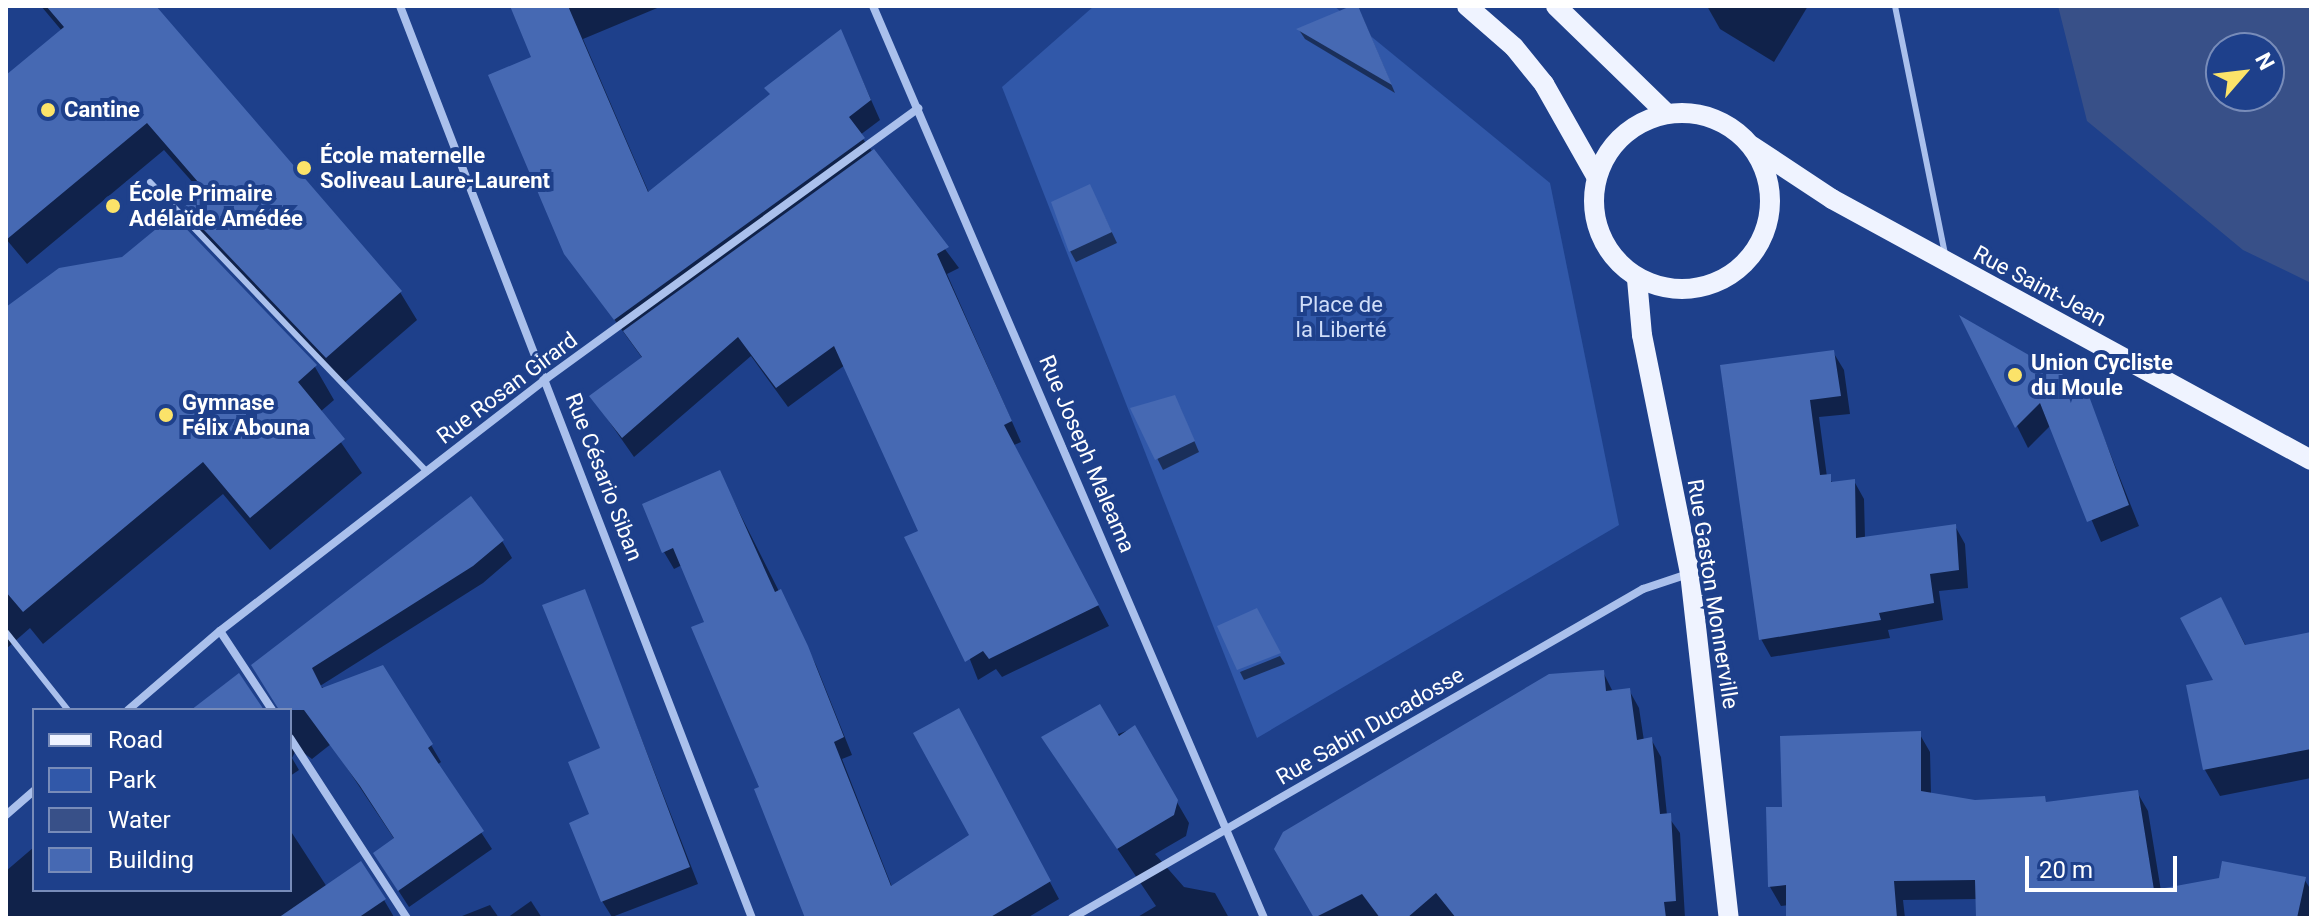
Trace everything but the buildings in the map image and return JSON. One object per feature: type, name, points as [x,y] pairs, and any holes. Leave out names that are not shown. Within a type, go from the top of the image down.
[{"type":"main road","points":[[1467,6],[1514,47],[1544,84],[1596,176]]},
{"type":"main road","points":[[1556,6],[1666,113]]},
{"type":"main road","points":[[1666,113],[1713,118],[1752,146],[1766,172],[1771,203],[1765,234],[1749,260],[1726,279],[1697,289],[1667,289],[1637,279],[1615,259],[1599,234],[1593,206],[1596,176],[1622,135],[1666,113]]},
{"type":"main road","name":"Rue Saint-Jean","points":[[1752,146],[1946,263],[2311,460]]},
{"type":"main road","name":"Rue Gaston Monnerville","points":[[1637,279],[1642,335],[1690,573],[1729,918]]},
{"type":"street","name":"Rue Césario Siban","points":[[400,6],[547,378],[752,918]]},
{"type":"street","name":"Rue Joseph Maleama","points":[[873,6],[1229,827],[1264,918]]},
{"type":"street","name":"Rue Rosan Girard","points":[[130,708],[220,631],[547,378],[918,108]]},
{"type":"street","name":"Rue Sabin Ducadosse","points":[[1072,918],[1643,589],[1690,573]]},
{"type":"street","points":[[220,631],[271,708]]},
{"type":"street","points":[[292,741],[407,918]]},
{"type":"street","points":[[6,815],[32,793]]},
{"type":"lane","points":[[1895,6],[1946,263]]},
{"type":"lane","points":[[150,182],[427,472]]},
{"type":"lane","points":[[6,632],[66,708]]},
{"type":"green space","name":"Place de la Liberté","points":[[1094,6],[1334,6],[1550,183],[1619,525],[1257,738],[1002,87]]},
{"type":"water","points":[[2058,6],[2311,6],[2311,283],[2243,250],[2087,121]]},
{"type":"place","name":"Cantine","points":[[48,110]]},
{"type":"place","name":"École maternelle Soliveau Laure-Laurent","points":[[304,168]]},
{"type":"place","name":"École Primaire Adélaïde Amédée","points":[[113,206]]},
{"type":"place","name":"Union Cycliste du Moule","points":[[2015,375]]},
{"type":"place","name":"Gymnase Félix Abouna","points":[[166,415]]}]
